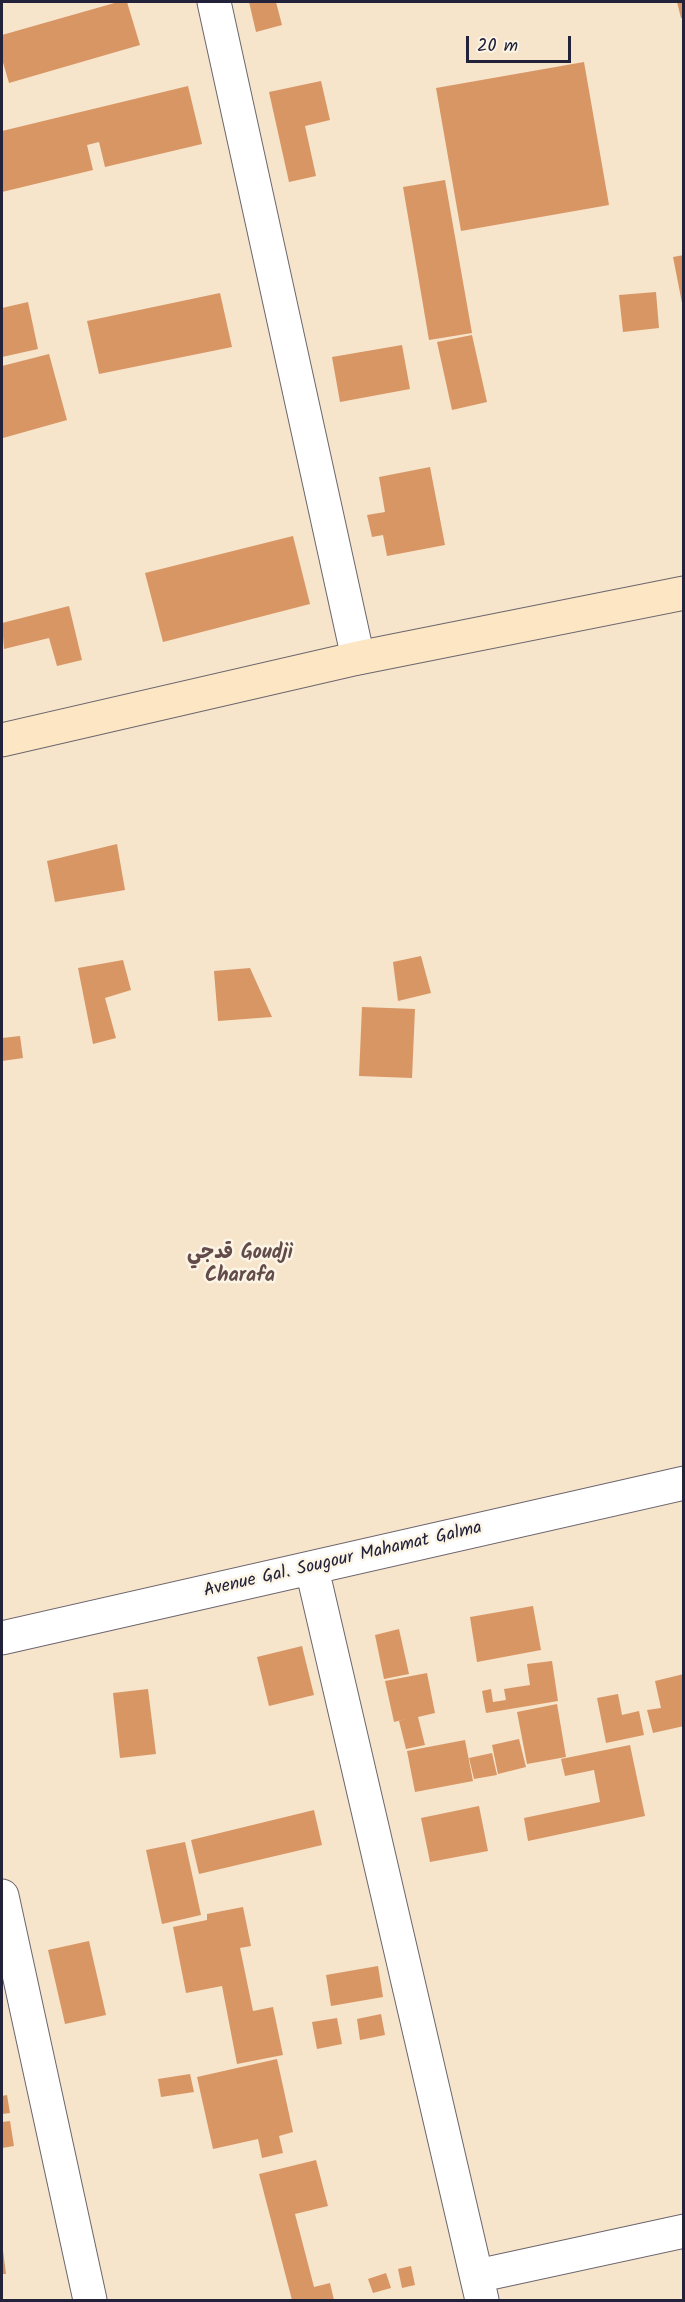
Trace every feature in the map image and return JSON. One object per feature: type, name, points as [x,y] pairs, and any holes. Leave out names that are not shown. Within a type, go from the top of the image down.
[{"type":"main road","points":[[2,740],[358,658],[684,593]]},
{"type":"street","points":[[214,2],[358,658]]},
{"type":"street","name":"Avenue Gal. Sougour Mahamat Galma","points":[[2,1638],[684,1483]]},
{"type":"street","points":[[312,1569],[479,2288],[684,2231]]},
{"type":"street","points":[[2,1896],[90,2301]]},
{"type":"building","points":[[118,2],[127,2],[140,45],[9,83],[2,59],[2,35]]},
{"type":"building","points":[[249,2],[276,2],[282,25],[256,32]]},
{"type":"building","points":[[677,2],[684,2],[684,18],[681,18]]},
{"type":"building","points":[[584,62],[609,205],[461,231],[436,88]]},
{"type":"building","points":[[321,81],[330,120],[305,126],[316,176],[289,182],[269,92]]},
{"type":"building","points":[[188,86],[202,144],[105,167],[99,142],[87,145],[93,170],[2,192],[2,131]]},
{"type":"building","points":[[445,180],[472,333],[429,340],[403,187]]},
{"type":"building","points":[[684,255],[684,303],[682,303],[673,257]]},
{"type":"building","points":[[656,292],[659,328],[623,332],[619,295]]},
{"type":"building","points":[[220,293],[232,347],[99,374],[87,321]]},
{"type":"building","points":[[28,302],[38,349],[2,357],[2,308]]},
{"type":"building","points":[[472,335],[487,402],[452,410],[437,342]]},
{"type":"building","points":[[402,345],[410,389],[340,402],[332,357]]},
{"type":"building","points":[[49,354],[67,420],[3,438],[2,366]]},
{"type":"building","points":[[430,467],[445,545],[387,556],[383,535],[372,537],[367,515],[385,512],[379,477]]},
{"type":"building","points":[[293,536],[310,604],[163,642],[145,573]]},
{"type":"building","points":[[69,606],[82,660],[57,666],[49,638],[4,649],[2,623]]},
{"type":"building","points":[[117,844],[125,890],[55,902],[47,861]]},
{"type":"building","points":[[421,956],[431,993],[398,1001],[393,962]]},
{"type":"building","points":[[123,960],[131,990],[105,998],[116,1038],[93,1044],[78,968]]},
{"type":"building","points":[[250,968],[272,1017],[218,1021],[214,971]]},
{"type":"building","points":[[362,1007],[415,1009],[412,1078],[359,1076]]},
{"type":"building","points":[[20,1036],[23,1058],[2,1061],[2,1038]]},
{"type":"building","points":[[533,1606],[541,1650],[477,1662],[470,1617]]},
{"type":"building","points":[[399,1629],[409,1674],[384,1679],[375,1635]]},
{"type":"building","points":[[302,1646],[314,1695],[269,1706],[257,1657]]},
{"type":"building","points":[[552,1661],[558,1701],[486,1713],[482,1691],[491,1689],[493,1702],[506,1700],[504,1689],[530,1685],[527,1664]]},
{"type":"building","points":[[427,1673],[435,1713],[418,1717],[425,1745],[406,1749],[399,1721],[406,1719],[394,1722],[385,1681]]},
{"type":"building","points":[[684,1674],[684,1726],[653,1733],[647,1710],[661,1708],[655,1681]]},
{"type":"building","points":[[148,1689],[156,1754],[120,1758],[113,1693]]},
{"type":"building","points":[[618,1694],[622,1715],[639,1711],[644,1735],[606,1743],[597,1698]]},
{"type":"building","points":[[557,1704],[566,1757],[527,1764],[517,1712]]},
{"type":"building","points":[[519,1739],[526,1767],[498,1774],[492,1745]]},
{"type":"building","points":[[465,1740],[473,1781],[415,1792],[407,1751]]},
{"type":"building","points":[[630,1745],[645,1816],[528,1841],[524,1818],[600,1802],[594,1770],[565,1776],[561,1759]]},
{"type":"building","points":[[492,1753],[497,1775],[474,1779],[469,1758]]},
{"type":"building","points":[[479,1806],[488,1851],[430,1862],[421,1818]]},
{"type":"building","points":[[314,1810],[322,1845],[199,1874],[191,1840]]},
{"type":"building","points":[[185,1842],[201,1915],[162,1924],[146,1850]]},
{"type":"building","points":[[243,1907],[251,1946],[240,1948],[253,2011],[273,2007],[283,2055],[237,2064],[222,1986],[186,1993],[173,1927],[207,1920],[207,1914]]},
{"type":"building","points":[[89,1941],[106,2015],[65,2024],[48,1950]]},
{"type":"building","points":[[378,1966],[383,1997],[331,2006],[326,1975]]},
{"type":"building","points":[[381,2014],[385,2035],[360,2040],[357,2019]]},
{"type":"building","points":[[337,2018],[342,2044],[317,2049],[312,2022]]},
{"type":"building","points":[[277,2059],[293,2132],[279,2136],[283,2153],[262,2158],[258,2139],[213,2149],[197,2077]]},
{"type":"building","points":[[190,2074],[194,2092],[161,2097],[158,2079]]},
{"type":"building","points":[[7,2095],[10,2113],[2,2114],[2,2096]]},
{"type":"building","points":[[10,2121],[14,2146],[2,2148],[2,2122]]},
{"type":"building","points":[[316,2160],[328,2206],[295,2214],[314,2287],[330,2283],[334,2300],[292,2300],[259,2174]]},
{"type":"building","points":[[2,2243],[6,2274],[2,2274]]},
{"type":"building","points":[[411,2266],[415,2285],[402,2288],[398,2269]]},
{"type":"building","points":[[386,2273],[391,2288],[373,2293],[368,2279]]},
{"type":"district","name":"قدجي Goudji Charafa","points":[[240,1266]]}]
